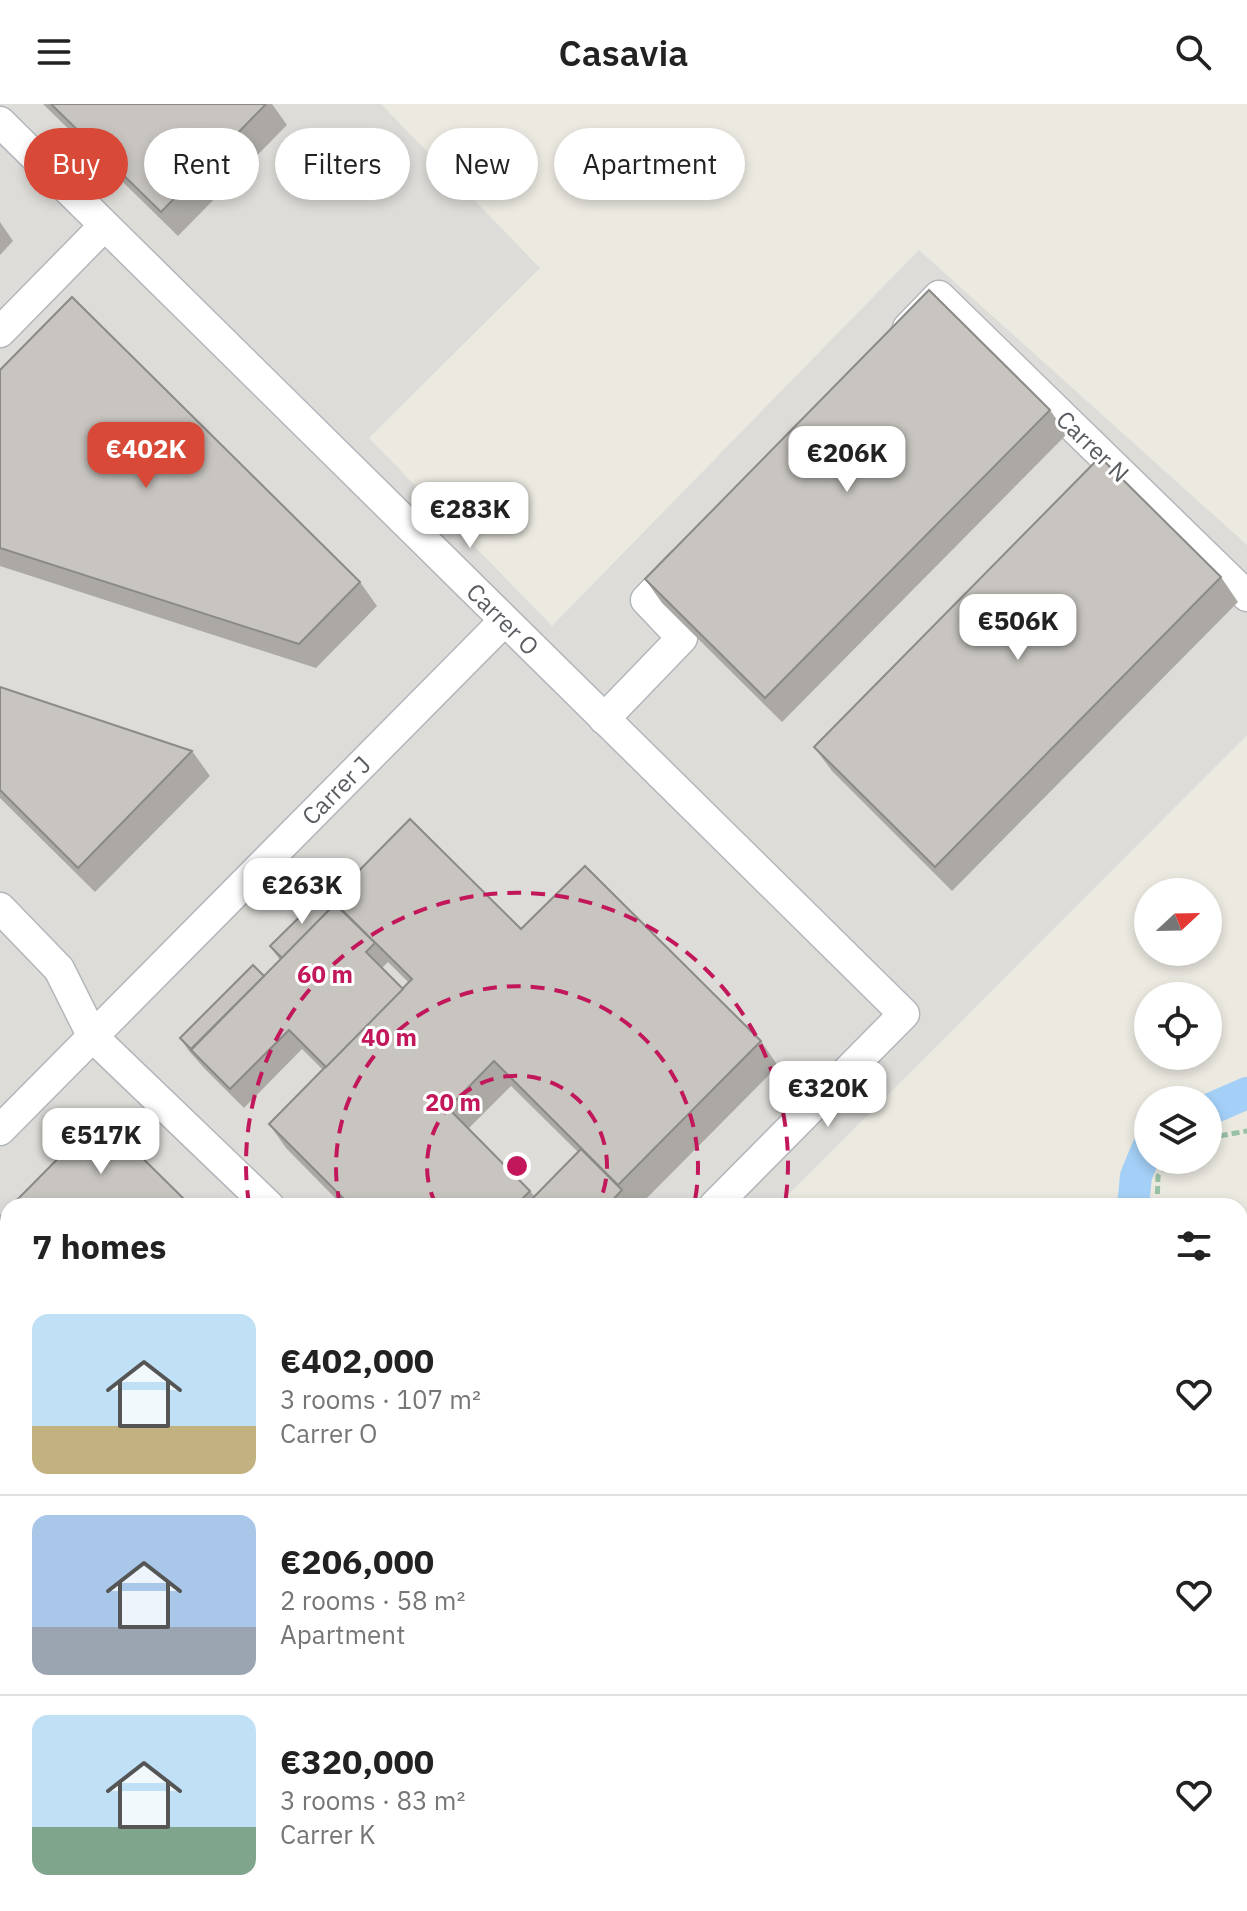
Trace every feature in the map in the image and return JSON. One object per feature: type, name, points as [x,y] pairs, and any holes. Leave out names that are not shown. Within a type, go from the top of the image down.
[{"type":"street","name":"Carrer O","points":[[0,122],[904,1014],[722,1198]]},
{"type":"street","points":[[0,332],[104,226]]},
{"type":"street","name":"Carrer N","points":[[886,351],[939,296],[1247,596]]},
{"type":"street","points":[[604,719],[682,638],[646,600],[697,547]]},
{"type":"street","name":"Carrer J","points":[[0,1130],[504,621]]},
{"type":"street","points":[[0,908],[59,969],[93,1037],[261,1198]]},
{"type":"path","points":[[1222,1135],[1247,1131]]},
{"type":"path","points":[[1157,1198],[1159,1174]]},
{"type":"shaded area","points":[[0,104],[381,104],[404,128],[275,128],[275,200],[410,200],[410,134],[426,150],[426,200],[474,200],[540,268],[369,438],[552,626],[919,250],[1247,545],[1247,735],[785,1198],[0,1198]]},
{"type":"building","points":[[51,104],[266,104],[243,128],[144,128],[144,195],[128,180],[128,128],[75,128]]},
{"type":"building","points":[[149,200],[173,200],[161,212]]},
{"type":"building","points":[[929,290],[1050,410],[765,698],[645,579]]},
{"type":"building","points":[[72,297],[360,582],[299,644],[0,548],[0,370]]},
{"type":"building","points":[[1100,457],[1221,577],[935,867],[814,747]]},
{"type":"building","points":[[0,687],[192,751],[78,868],[0,790]]},
{"type":"building","points":[[410,819],[521,929],[585,866],[761,1041],[618,1185],[494,1061],[448,1108],[530,1191],[523,1198],[343,1198],[269,1124],[412,979],[331,899]]},
{"type":"building","points":[[323,894],[334,905],[282,958],[270,946]]},
{"type":"building","points":[[335,904],[375,943],[366,952],[403,989],[326,1067],[289,1030],[230,1089],[191,1050]]},
{"type":"building","points":[[253,965],[264,976],[191,1049],[180,1038]]},
{"type":"building","points":[[100,1116],[183,1198],[19,1198]]},
{"type":"building","points":[[581,1149],[622,1190],[614,1198],[533,1198]]},
{"type":"waterway","points":[[1222,1104],[1247,1093]]},
{"type":"waterway","points":[[1134,1198],[1137,1174]]}]
